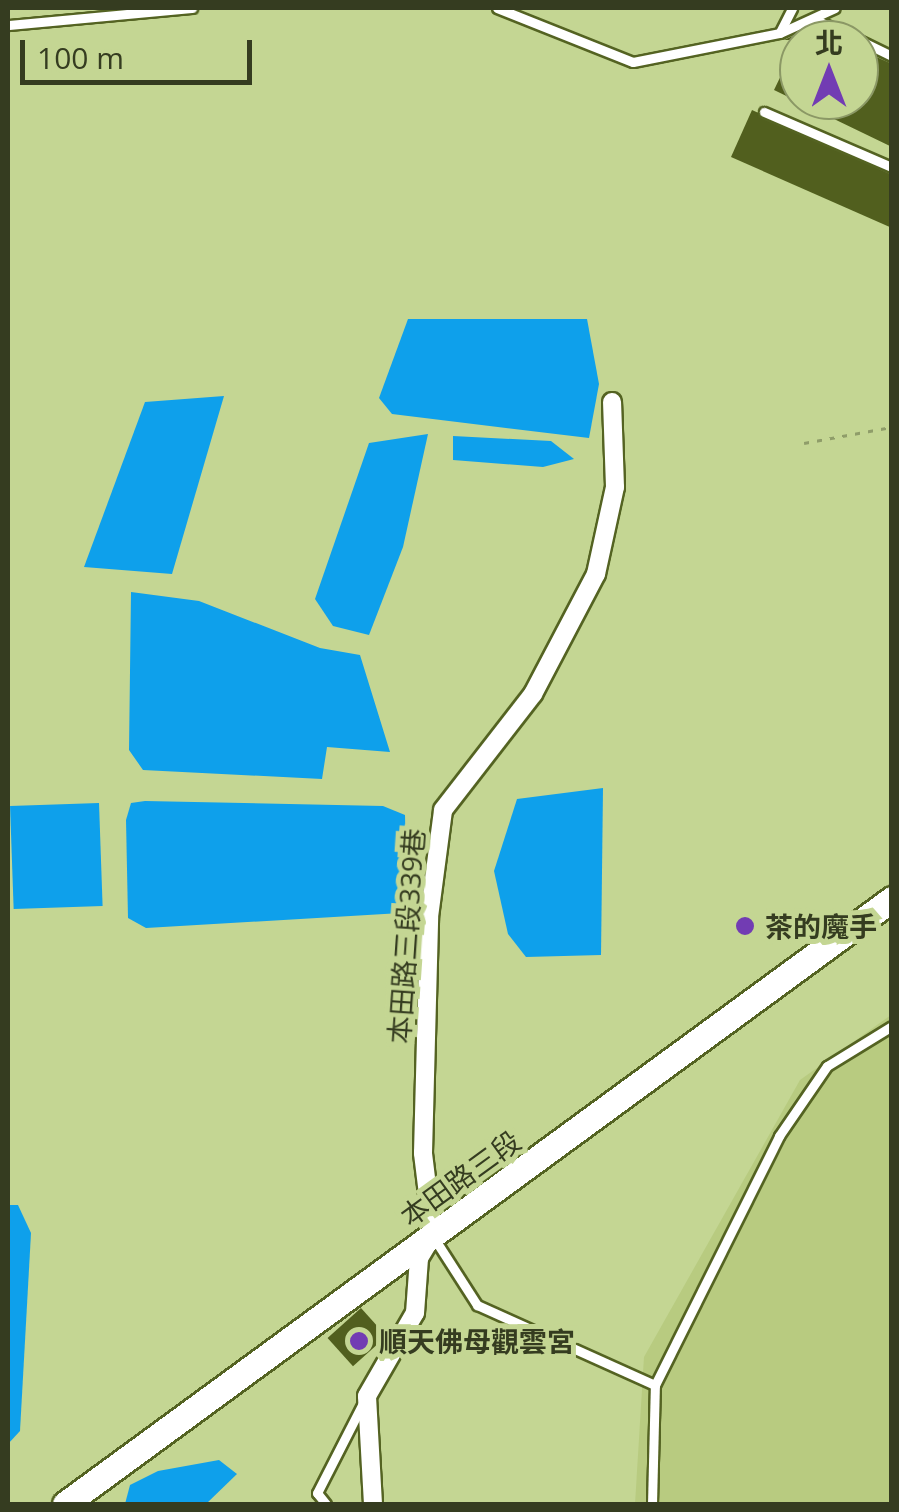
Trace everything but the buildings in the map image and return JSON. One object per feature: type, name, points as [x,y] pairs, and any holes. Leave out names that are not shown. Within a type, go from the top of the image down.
[{"type":"street","name":"本田路三段339巷","points":[[367,1396],[415,1313],[419,1258],[433,1235],[422,1154],[429,917],[444,810],[534,694],[596,574],[615,487],[612,402]]},
{"type":"street","name":"本田路三段","points":[[75,1502],[892,900]]},
{"type":"street","points":[[367,1396],[373,1504]]},
{"type":"lane","points":[[8,24],[192,8]]},
{"type":"lane","points":[[497,8],[633,62],[779,33]]},
{"type":"lane","points":[[816,20],[836,8]]},
{"type":"lane","points":[[764,112],[892,167]]},
{"type":"lane","points":[[652,1504],[655,1385],[779,1136],[828,1066],[892,1026]]},
{"type":"lane","points":[[433,1235],[477,1305],[655,1385]]},
{"type":"lane","points":[[326,1504],[317,1493],[367,1396]]},
{"type":"path","points":[[804,443],[892,426]]},
{"type":"shaded area","points":[[891,1015],[891,1504],[635,1504],[644,1357],[800,1080]]},
{"type":"water","points":[[408,319],[587,319],[599,384],[589,438],[392,414],[379,398]]},
{"type":"water","points":[[224,396],[172,574],[84,567],[145,402]]},
{"type":"water","points":[[428,434],[403,547],[369,635],[333,626],[315,599],[369,443]]},
{"type":"water","points":[[453,436],[551,441],[574,459],[543,467],[453,460]]},
{"type":"water","points":[[131,592],[199,601],[320,648],[360,655],[390,752],[327,747],[322,779],[143,770],[129,750]]},
{"type":"water","points":[[603,788],[601,955],[526,957],[508,934],[494,871],[517,799]]},
{"type":"water","points":[[99,803],[103,906],[14,909],[10,806]]},
{"type":"water","points":[[131,803],[383,806],[405,815],[407,905],[401,913],[146,928],[128,918],[126,820]]},
{"type":"water","points":[[8,1205],[18,1205],[31,1233],[20,1431],[8,1444]]},
{"type":"water","points":[[219,1460],[237,1474],[206,1504],[125,1504],[130,1485],[158,1471]]},
{"type":"place","name":"茶的魔手","points":[[745,926]]},
{"type":"place","name":"順天佛母觀雲宮","points":[[359,1341]]}]
